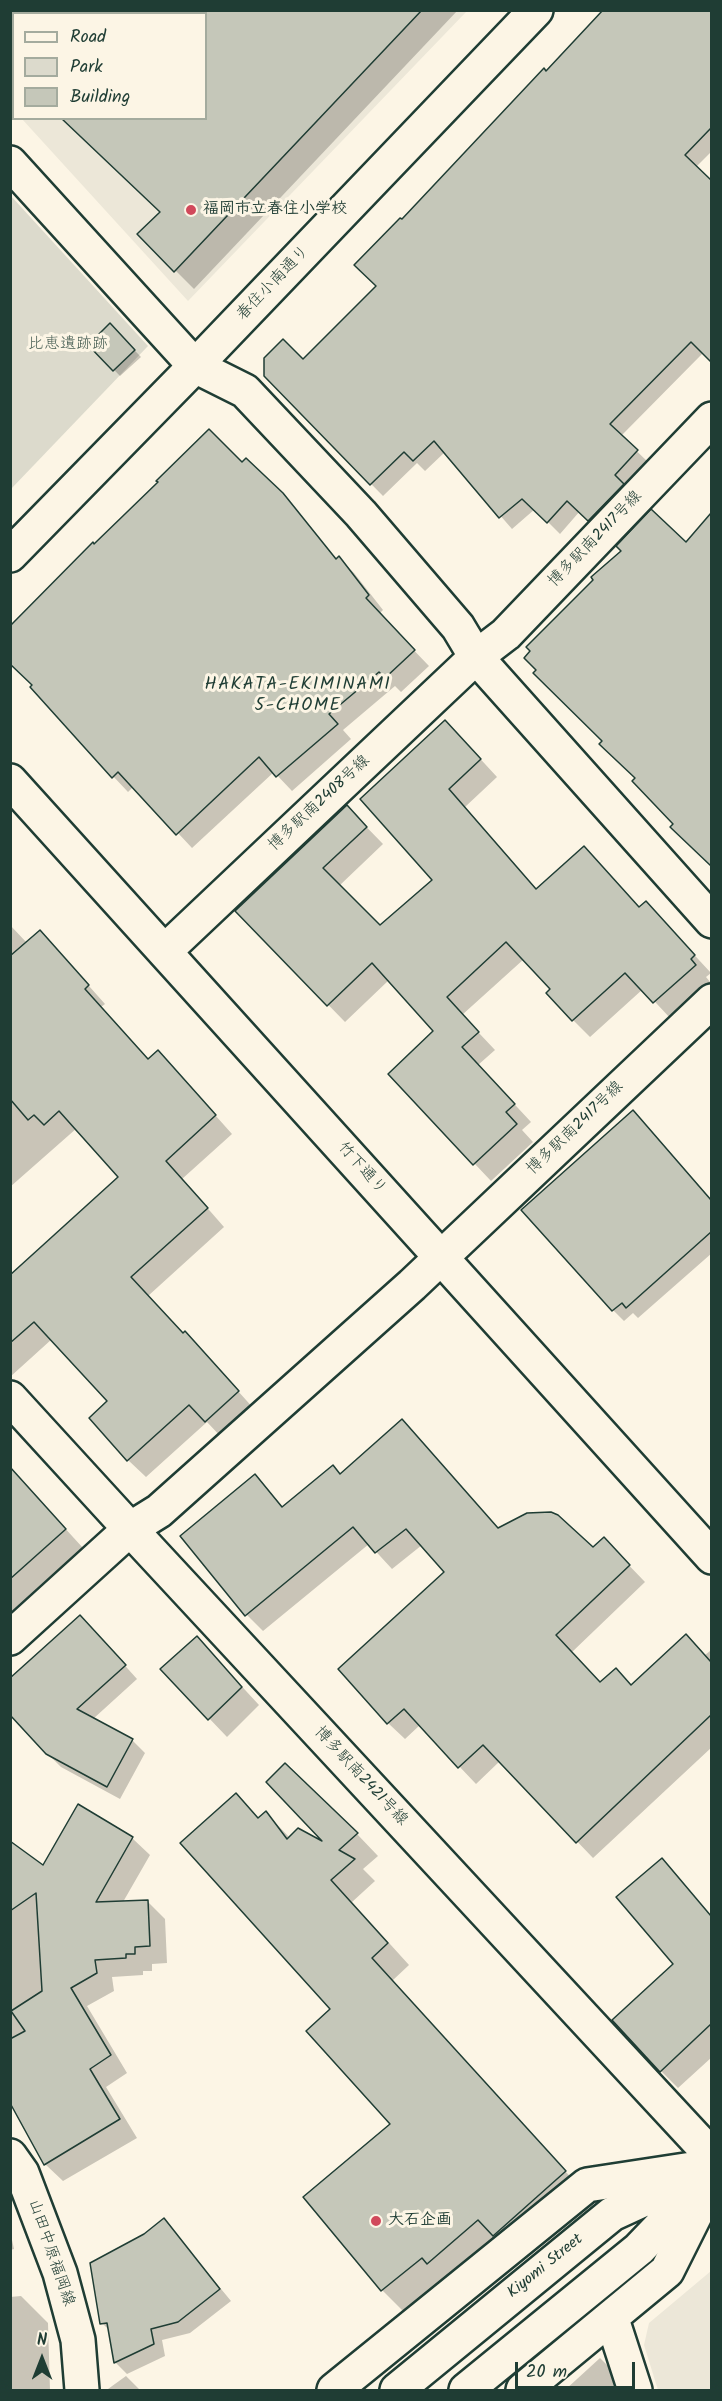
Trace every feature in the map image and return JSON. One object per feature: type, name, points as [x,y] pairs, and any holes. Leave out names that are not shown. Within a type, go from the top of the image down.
[{"type":"street","name":"春住小南通り","points":[[10,555],[195,366],[536,10]]},
{"type":"street","points":[[10,163],[195,366],[245,391],[361,514],[458,627],[476,657],[711,921]]},
{"type":"street","name":"博多駅南2417号線","points":[[476,657],[506,634],[711,419]]},
{"type":"street","name":"博多駅南2408号線","points":[[165,951],[476,657]]},
{"type":"street","name":"竹下通り","points":[[10,780],[711,1557]]},
{"type":"street","name":"博多駅南2417号線","points":[[10,1638],[130,1529],[159,1510],[441,1258],[711,1001]]},
{"type":"street","name":"博多駅南2421号線","points":[[10,1398],[711,2156]]},
{"type":"street","name":"山田中原福岡線","points":[[10,2156],[22,2173],[60,2273],[78,2340],[82,2391]]},
{"type":"street","points":[[334,2391],[587,2185],[711,2167]]},
{"type":"street","name":"Kiyomi Street","points":[[396,2391],[612,2214],[711,2167]]},
{"type":"street","points":[[466,2391],[639,2249],[711,2173]]},
{"type":"street","points":[[524,2391],[667,2271],[711,2181]]},
{"type":"street","points":[[612,2319],[635,2391]]},
{"type":"shaded area","name":"福岡市立春住小学校","points":[[11,11],[467,11],[188,301],[23,120],[207,120],[207,12],[12,12],[12,108]]},
{"type":"shaded area","points":[[711,2271],[711,2390],[658,2390],[644,2345],[649,2323]]},
{"type":"green space","name":"比恵遺跡跡","points":[[11,196],[148,346],[11,489]]},
{"type":"building","name":"福岡市立春住小学校","points":[[206,10],[422,10],[174,272],[137,234],[160,212],[63,120],[207,120]]},
{"type":"building","points":[[603,10],[711,10],[711,128],[685,155],[711,180],[711,362],[691,342],[610,424],[638,450],[615,475],[624,484],[588,521],[567,501],[547,523],[522,499],[499,518],[434,441],[413,461],[404,452],[370,485],[264,376],[264,358],[283,339],[303,359],[376,286],[354,265],[400,218],[402,219],[544,68],[546,71]]},
{"type":"building","points":[[110,323],[135,350],[113,371],[88,345]]},
{"type":"building","points":[[209,429],[242,462],[246,458],[283,493],[336,559],[339,556],[369,595],[366,598],[415,650],[385,678],[379,672],[329,714],[338,724],[276,777],[259,757],[176,835],[118,772],[112,778],[30,687],[32,685],[10,664],[10,626]]},
{"type":"building","points":[[651,509],[686,542],[711,513],[711,866],[670,827],[673,824],[632,781],[635,778],[599,744],[602,741],[533,673],[536,670],[524,658],[530,651],[526,647],[593,580],[591,577],[621,551],[616,546]]},
{"type":"building","points":[[445,720],[481,759],[449,789],[536,889],[584,846],[639,907],[646,901],[695,955],[691,959],[696,965],[653,1003],[625,973],[572,1021],[546,993],[550,989],[506,942],[447,997],[479,1032],[462,1047],[515,1104],[506,1112],[517,1124],[473,1165],[388,1074],[433,1031],[372,963],[327,1006],[235,911],[347,805],[367,827],[323,868],[380,925],[432,880],[360,799]]},
{"type":"building","points":[[40,930],[89,985],[85,989],[148,1059],[158,1050],[216,1115],[166,1161],[208,1208],[131,1277],[183,1333],[185,1331],[239,1391],[205,1422],[189,1405],[127,1461],[89,1418],[107,1401],[34,1322],[10,1343],[10,1275],[118,1177],[59,1111],[44,1125],[34,1115],[28,1120],[10,1099],[10,956]]},
{"type":"building","points":[[633,1110],[711,1200],[711,1232],[626,1308],[622,1303],[612,1311],[521,1210]]},
{"type":"building","points":[[402,1419],[498,1528],[527,1513],[551,1512],[558,1515],[593,1547],[604,1537],[630,1565],[556,1635],[600,1682],[616,1668],[631,1685],[686,1634],[711,1662],[711,1715],[576,1843],[483,1745],[458,1768],[404,1709],[387,1724],[338,1669],[444,1572],[406,1529],[375,1553],[353,1527],[245,1616],[180,1536],[255,1474],[282,1507],[333,1465],[340,1474]]},
{"type":"building","points":[[10,1467],[66,1529],[10,1579]]},
{"type":"building","points":[[80,1615],[126,1665],[77,1709],[133,1739],[107,1787],[46,1754],[10,1715],[10,1678]]},
{"type":"building","points":[[197,1636],[242,1687],[208,1720],[160,1669]]},
{"type":"building","points":[[285,1763],[358,1833],[339,1850],[355,1859],[331,1880],[388,1943],[372,1958],[566,2171],[493,2236],[478,2220],[427,2264],[422,2258],[381,2291],[303,2197],[390,2124],[306,2031],[330,2009],[180,1843],[236,1793],[258,1818],[266,1811],[287,1839],[298,1828],[322,1841],[266,1782]]},
{"type":"building","points":[[78,1804],[133,1837],[96,1902],[148,1900],[150,1946],[135,1947],[135,1954],[126,1954],[126,1958],[95,1960],[97,1973],[71,1988],[111,2055],[90,2069],[120,2119],[44,2165],[10,2103],[10,2039],[25,2031],[11,2011],[42,1991],[36,1893],[10,1911],[10,1841],[43,1865]]},
{"type":"building","points":[[662,1858],[711,1916],[711,2024],[660,2072],[612,2020],[673,1964],[616,1897]]},
{"type":"building","points":[[164,2218],[220,2289],[178,2322],[151,2329],[154,2344],[114,2363],[107,2323],[100,2324],[90,2263],[144,2234]]},
{"type":"place","name":"福岡市立春住小学校","points":[[191,210]]},
{"type":"place","name":"大石企画","points":[[376,2221]]},
{"type":"district","name":"HAKATA-EKIMINAMI 5-CHOME","points":[[298,696]]}]
